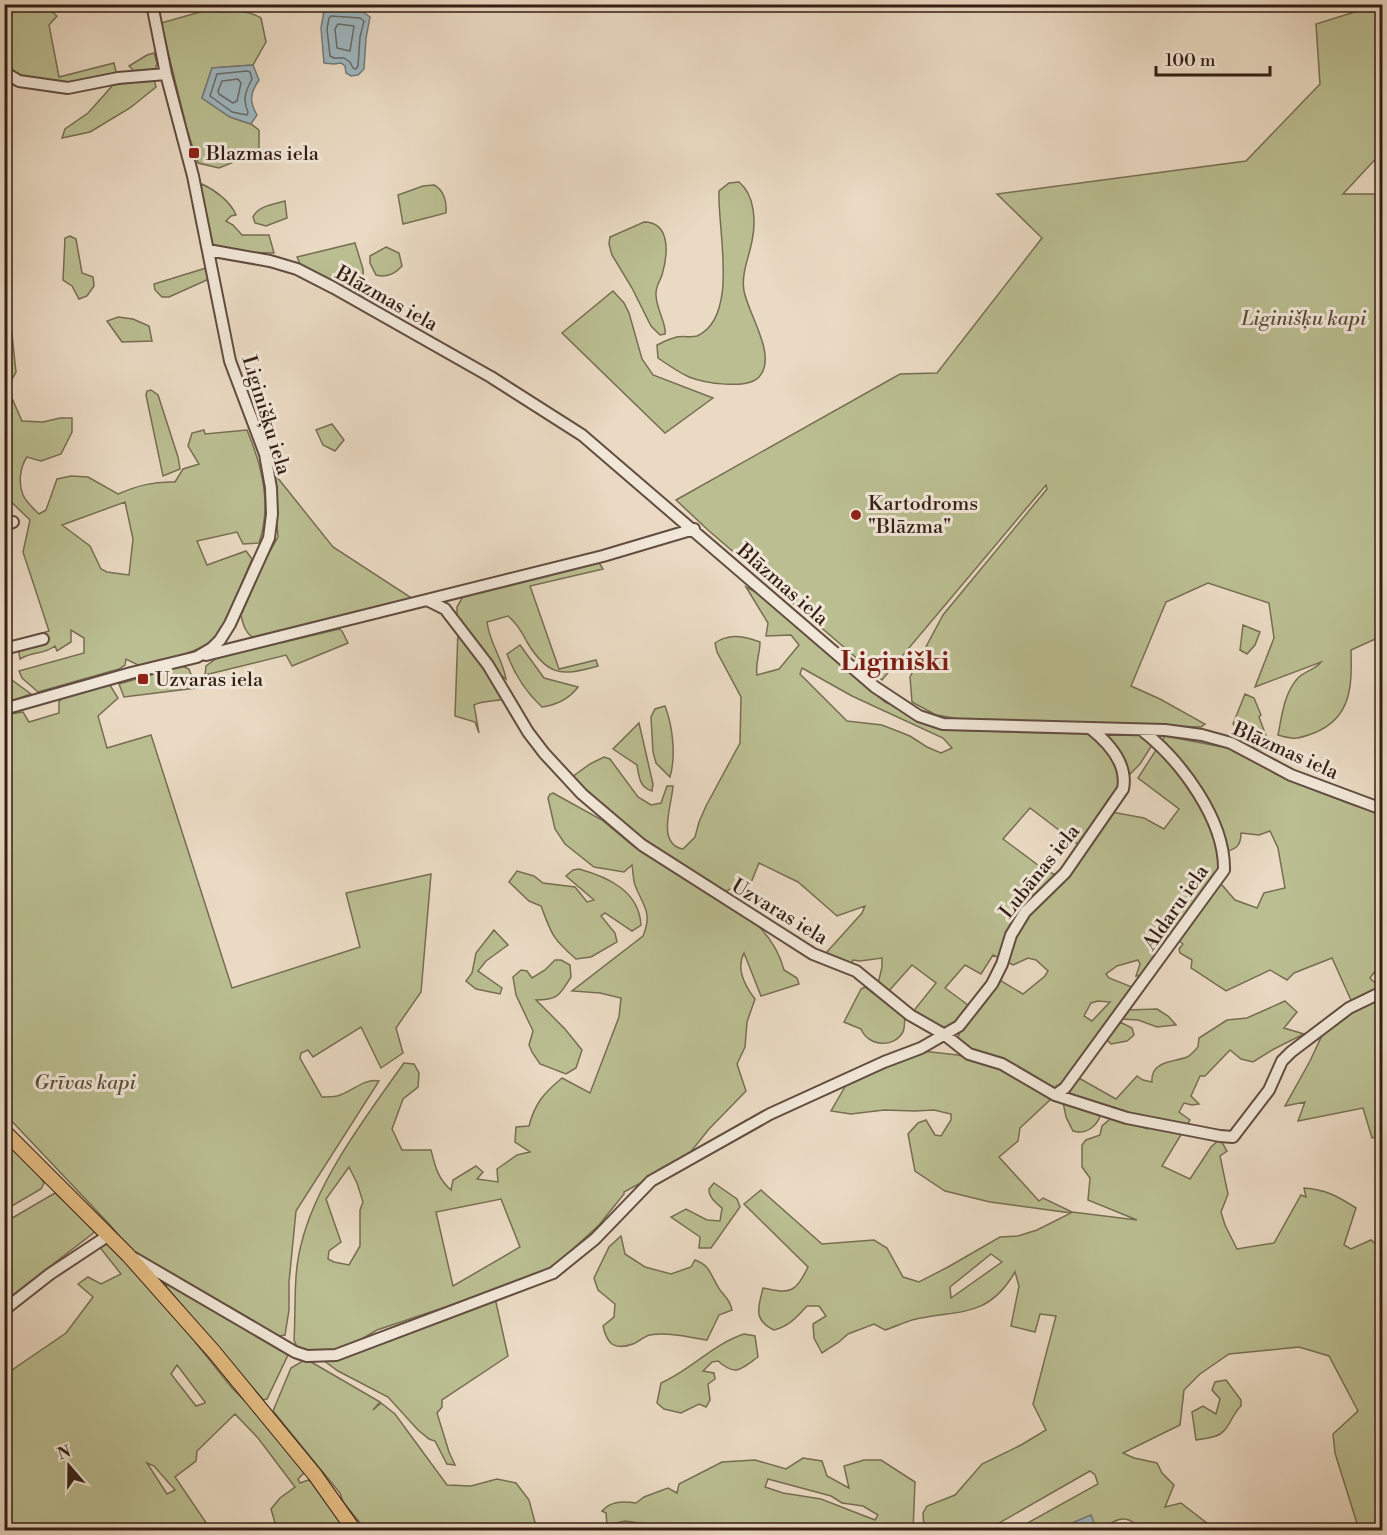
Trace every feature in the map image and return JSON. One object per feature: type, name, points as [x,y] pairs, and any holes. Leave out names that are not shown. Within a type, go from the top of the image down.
[{"type":"main road","points":[[4,1131],[128,1255],[315,1475],[354,1530]]},
{"type":"street","name":"Liginišķu iela","points":[[4,709],[197,657],[212,648],[230,624],[269,538],[272,514],[271,488],[265,454],[230,361],[193,176],[166,74],[152,4]]},
{"type":"street","points":[[4,72],[20,81],[68,88],[118,78],[166,74]]},
{"type":"street","name":"Blāzmas iela","points":[[208,250],[270,261],[297,270],[334,288],[491,377],[582,435],[875,687],[919,716],[943,724],[1165,730],[1202,735],[1231,743],[1291,775],[1377,808]]},
{"type":"street","points":[[197,657],[429,601],[603,556],[694,529]]},
{"type":"street","name":"Uzvaras iela","points":[[429,601],[445,609],[481,656],[528,732],[544,753],[582,794],[642,845],[813,954],[856,970],[910,1015],[945,1035],[969,1054],[1002,1064],[1055,1095],[1127,1118],[1233,1137],[1269,1090],[1282,1061],[1291,1052],[1349,1008],[1383,992]]},
{"type":"street","points":[[4,649],[42,639]]},
{"type":"street","name":"Lubānas iela","points":[[128,1255],[295,1352],[307,1356],[336,1355],[553,1273],[596,1239],[651,1181],[770,1114],[884,1062],[921,1048],[959,1026],[975,1007],[1002,964],[1011,935],[1025,912],[1065,873],[1123,789],[1125,778],[1119,760],[1103,738],[1089,728]]},
{"type":"street","name":"Aldaru iela","points":[[1055,1095],[1065,1088],[1224,870],[1224,858],[1216,831],[1189,777],[1143,730]]},
{"type":"street","points":[[1377,808],[1383,817]]},
{"type":"street","points":[[4,1310],[106,1233]]},
{"type":"green space","points":[[4,5],[44,5],[57,16],[49,25],[59,77],[114,63],[117,76],[54,83],[29,79],[14,72],[5,66],[5,18],[19,8],[5,13]]},
{"type":"green space","name":"Liginišķu kapi","points":[[1382,5],[1382,152],[1343,194],[1382,194],[1382,636],[1351,650],[1351,676],[1347,699],[1336,719],[1327,727],[1300,738],[1278,735],[1284,705],[1293,684],[1321,662],[1255,687],[1274,638],[1269,603],[1208,583],[1166,602],[1131,686],[1205,724],[1201,727],[960,719],[936,715],[912,702],[910,677],[943,615],[1047,489],[1046,485],[882,680],[676,500],[900,374],[937,373],[1042,238],[997,194],[1246,161],[1320,84],[1316,24]]},
{"type":"green space","points":[[214,8],[220,12],[246,12],[261,18],[266,42],[253,65],[212,68],[202,98],[230,117],[251,124],[259,130],[259,148],[256,153],[219,168],[198,163],[187,130],[161,23]]},
{"type":"green space","points":[[154,53],[157,63],[155,71],[152,72],[156,87],[130,108],[90,132],[62,138],[65,129],[88,113],[113,85],[121,84],[138,75],[129,66]]},
{"type":"green space","points":[[739,182],[751,201],[754,217],[744,291],[764,347],[765,358],[764,368],[759,377],[753,381],[725,384],[696,379],[681,373],[658,358],[657,345],[677,337],[697,336],[710,326],[718,311],[723,270],[719,191],[729,183]]},
{"type":"green space","points":[[202,184],[222,197],[234,210],[236,215],[226,221],[242,235],[269,235],[274,253],[234,252],[212,244],[200,190]]},
{"type":"green space","points":[[434,185],[444,197],[446,213],[403,224],[398,195],[423,186]]},
{"type":"green space","points":[[285,201],[287,218],[266,226],[255,223],[253,217],[259,210]]},
{"type":"green space","points":[[644,222],[653,223],[659,227],[665,241],[666,258],[656,293],[665,330],[665,334],[660,335],[651,326],[612,255],[609,244],[610,237]]},
{"type":"green space","points":[[70,236],[76,239],[82,273],[93,277],[94,286],[87,296],[79,299],[72,286],[63,280],[65,238]]},
{"type":"green space","points":[[355,243],[363,269],[364,296],[302,269],[297,257]]},
{"type":"green space","points":[[386,247],[399,253],[402,266],[390,275],[376,275],[370,263],[370,256]]},
{"type":"green space","points":[[206,268],[209,279],[169,297],[162,297],[155,290],[154,284]]},
{"type":"green space","points":[[613,291],[624,303],[629,313],[642,359],[653,375],[713,398],[665,433],[562,333]]},
{"type":"green space","points":[[4,304],[9,306],[16,372],[11,381],[11,396],[22,421],[43,422],[72,418],[72,432],[61,454],[41,461],[27,457],[23,465],[20,475],[21,490],[28,503],[39,514],[46,510],[57,479],[71,476],[88,477],[118,494],[160,482],[175,482],[183,469],[199,464],[188,446],[192,433],[204,430],[205,434],[247,430],[264,486],[265,514],[259,543],[243,544],[237,532],[197,541],[207,565],[246,551],[252,559],[221,633],[213,640],[194,651],[140,666],[126,659],[125,665],[119,669],[38,692],[22,678],[19,671],[84,653],[84,638],[71,630],[71,642],[57,651],[55,646],[20,659],[17,641],[49,631],[23,552],[30,520],[5,496]],"holes":[[[125,502],[133,539],[129,575],[107,572],[101,569],[90,546],[62,525]]]},
{"type":"green space","points":[[118,317],[133,319],[149,326],[152,341],[122,342],[107,321]]},
{"type":"green space","points":[[151,390],[158,395],[180,469],[163,476],[146,395],[147,391]]},
{"type":"green space","points":[[332,424],[344,440],[335,451],[323,445],[316,430]]},
{"type":"green space","points":[[273,472],[333,547],[413,599],[256,639],[250,635],[241,615],[278,537]]},
{"type":"green space","points":[[598,561],[603,569],[530,586],[559,669],[596,660],[598,666],[565,672],[549,668],[508,616],[487,622],[506,679],[499,674],[457,618],[457,607],[464,595]]},
{"type":"green space","points":[[746,587],[758,593],[885,702],[949,730],[1088,734],[1101,744],[1117,764],[1121,779],[1120,788],[1080,846],[1030,808],[1003,839],[1046,871],[1059,876],[1112,812],[1144,818],[1164,829],[1179,809],[1138,778],[1165,736],[1239,750],[1298,784],[1356,806],[1382,813],[1382,962],[1370,978],[1382,990],[1382,1136],[1372,1138],[1363,1108],[1298,1121],[1305,1102],[1285,1106],[1325,1029],[1351,1000],[1332,958],[1294,973],[1287,980],[1270,970],[1226,991],[1191,968],[1192,960],[1180,953],[1179,949],[1183,944],[1173,936],[1143,975],[1136,976],[1140,964],[1138,960],[1117,966],[1106,974],[1109,978],[1132,987],[1065,1082],[1056,1090],[972,1052],[958,1037],[962,1026],[998,979],[1023,994],[1045,976],[1048,971],[1036,960],[1028,958],[1013,965],[993,955],[981,974],[965,965],[945,988],[972,1008],[949,1026],[938,1027],[912,1013],[936,983],[912,965],[888,992],[878,984],[882,958],[853,960],[851,964],[826,953],[862,913],[865,906],[837,916],[798,882],[759,863],[746,895],[730,889],[724,893],[642,840],[572,777],[604,757],[610,759],[638,797],[651,805],[661,803],[667,786],[673,786],[668,832],[675,846],[683,849],[695,837],[706,806],[740,743],[741,697],[717,652],[715,643],[737,636],[760,642],[757,675],[779,669],[799,645],[791,635],[766,636],[768,623]],"holes":[[[802,668],[852,696],[943,738],[952,748],[941,753],[910,736],[882,725],[847,721],[800,674]],[[1270,831],[1278,848],[1285,888],[1264,893],[1257,908],[1235,900],[1216,878],[1225,852],[1237,846],[1241,833],[1259,835]],[[1098,1001],[1110,1002],[1092,1021],[1084,1016],[1091,1003]]]},
{"type":"green space","points":[[1243,625],[1260,632],[1255,645],[1247,654],[1240,650]]},
{"type":"green space","points":[[339,629],[348,643],[292,666],[286,655],[205,675],[206,666],[217,658]]},
{"type":"green space","points":[[458,630],[495,682],[504,699],[474,705],[479,733],[475,722],[455,716]]},
{"type":"green space","points":[[520,645],[544,678],[578,687],[562,701],[542,707],[522,682],[507,654]]},
{"type":"green space","points":[[182,666],[189,669],[196,688],[124,697],[119,684]]},
{"type":"green space","points":[[5,675],[31,694],[5,703]]},
{"type":"green space","name":"Grīvas kapi","points":[[108,682],[118,698],[98,716],[107,748],[151,735],[232,988],[360,947],[346,893],[431,874],[421,992],[396,1028],[403,1053],[381,1068],[361,1027],[313,1057],[308,1050],[301,1053],[300,1058],[322,1097],[337,1096],[362,1084],[379,1081],[296,1211],[285,1335],[274,1337],[137,1257],[110,1225],[5,1114],[5,715],[23,712],[29,722],[59,713],[59,702],[62,698]]},
{"type":"green space","points":[[1245,694],[1254,698],[1261,715],[1259,717],[1268,741],[1263,750],[1249,745],[1233,724]]},
{"type":"green space","points":[[665,706],[673,742],[670,777],[656,763],[653,752],[651,717],[655,709]]},
{"type":"green space","points":[[639,723],[653,784],[652,791],[642,784],[637,765],[613,749]]},
{"type":"green space","points":[[1107,734],[1146,734],[1154,742],[1140,764],[1129,775],[1105,737]]},
{"type":"green space","points":[[553,793],[602,820],[632,845],[752,920],[772,943],[784,970],[797,978],[799,984],[761,996],[744,953],[741,971],[755,999],[747,1022],[745,1047],[737,1064],[746,1091],[709,1129],[685,1159],[624,1192],[599,1225],[547,1273],[377,1330],[343,1350],[317,1353],[297,1347],[294,1340],[297,1268],[308,1221],[330,1173],[404,1063],[414,1064],[419,1073],[418,1087],[403,1099],[392,1129],[402,1150],[431,1150],[440,1177],[451,1190],[453,1180],[476,1166],[483,1172],[477,1179],[498,1182],[497,1169],[517,1155],[530,1152],[515,1142],[516,1127],[529,1126],[541,1099],[562,1078],[590,1093],[619,1017],[621,998],[600,993],[572,991],[643,936],[647,915],[635,885],[632,865],[624,872],[594,867],[565,844],[555,829],[548,798]],"holes":[[[349,1167],[363,1202],[360,1210],[360,1246],[349,1265],[328,1259],[329,1251],[341,1242],[326,1199]],[[501,1199],[520,1247],[453,1286],[436,1212]]]},
{"type":"green space","points":[[579,869],[611,881],[628,894],[635,903],[641,925],[632,931],[605,913],[601,916],[615,933],[617,942],[591,957],[576,959],[554,936],[541,906],[529,901],[509,882],[517,871],[534,876],[543,883],[575,887],[587,902],[594,900],[566,876],[573,870]]},
{"type":"green space","points":[[494,930],[508,945],[486,961],[478,971],[502,988],[500,994],[476,989],[466,981],[472,973],[476,953]]},
{"type":"green space","points":[[555,960],[561,960],[570,965],[571,977],[558,995],[549,999],[536,1000],[582,1050],[576,1068],[566,1074],[540,1064],[532,1052],[529,1045],[533,1031],[516,995],[513,977],[521,970],[527,971],[532,978]]},
{"type":"green space","points":[[865,987],[905,1018],[903,1032],[893,1041],[875,1042],[864,1035],[861,1029],[844,1022],[861,989]]},
{"type":"green space","points":[[1285,1001],[1297,1012],[1284,1028],[1304,1034],[1253,1062],[1241,1059],[1230,1050],[1205,1076],[1200,1076],[1191,1096],[1199,1104],[1184,1103],[1179,1112],[1190,1120],[1162,1166],[1190,1179],[1211,1147],[1220,1139],[1227,1151],[1220,1156],[1228,1194],[1221,1212],[1237,1249],[1274,1243],[1301,1195],[1306,1197],[1304,1188],[1332,1194],[1356,1208],[1344,1245],[1351,1249],[1371,1240],[1378,1246],[1382,1262],[1382,1530],[1359,1530],[1335,1453],[1333,1434],[1358,1411],[1329,1356],[1299,1347],[1229,1354],[1200,1374],[1184,1390],[1180,1425],[1123,1453],[1157,1463],[1162,1473],[1174,1485],[1165,1507],[1181,1503],[1212,1527],[1209,1530],[1132,1530],[1136,1524],[1123,1519],[1115,1521],[1105,1530],[1015,1530],[1098,1484],[1095,1475],[1090,1471],[987,1530],[924,1530],[923,1513],[927,1506],[955,1495],[982,1464],[1046,1430],[1033,1404],[1056,1316],[1040,1314],[1035,1332],[1011,1326],[1019,1286],[1015,1272],[993,1298],[982,1305],[957,1313],[912,1320],[885,1330],[874,1324],[848,1334],[822,1353],[814,1338],[813,1324],[826,1316],[819,1306],[807,1306],[788,1324],[774,1330],[760,1318],[759,1307],[763,1288],[791,1290],[808,1267],[744,1204],[761,1190],[822,1244],[874,1240],[887,1248],[903,1277],[919,1282],[1000,1237],[1018,1236],[1037,1230],[1071,1213],[990,1202],[945,1191],[915,1171],[908,1134],[918,1123],[926,1120],[935,1135],[941,1136],[951,1120],[951,1114],[934,1110],[884,1110],[851,1114],[831,1111],[846,1085],[922,1051],[958,1055],[1000,1066],[1052,1098],[1020,1128],[1018,1141],[999,1157],[1039,1201],[1043,1198],[1072,1212],[1137,1220],[1088,1200],[1090,1178],[1082,1167],[1082,1145],[1086,1140],[1100,1135],[1102,1126],[1110,1119],[1148,1129],[1154,1119],[1060,1095],[1077,1077],[1116,1099],[1137,1076],[1152,1082],[1152,1075],[1159,1066],[1188,1056],[1198,1047],[1199,1038],[1227,1020],[1247,1018]],"holes":[[[991,1254],[1002,1262],[951,1298],[950,1287]]]},
{"type":"green space","points":[[1157,1009],[1176,1025],[1157,1027],[1138,1020],[1122,1019],[1127,1010]]},
{"type":"green space","points":[[1120,1022],[1132,1028],[1134,1035],[1127,1041],[1111,1044],[1106,1039]]},
{"type":"green space","points":[[1063,1102],[1101,1114],[1097,1122],[1087,1131],[1073,1131],[1066,1117]]},
{"type":"green space","points":[[4,1142],[36,1170],[44,1183],[41,1189],[5,1210]]},
{"type":"green space","points":[[714,1183],[737,1199],[740,1207],[711,1248],[699,1248],[700,1237],[671,1217],[686,1209],[707,1220],[720,1221],[722,1208],[713,1200],[709,1192]]},
{"type":"green space","points":[[55,1193],[96,1231],[5,1301],[5,1220]]},
{"type":"green space","points":[[621,1236],[625,1254],[645,1267],[671,1274],[691,1267],[695,1260],[711,1273],[732,1310],[719,1315],[707,1340],[657,1334],[620,1347],[609,1341],[603,1326],[614,1317],[615,1304],[598,1290],[594,1278],[609,1247]]},
{"type":"green space","points":[[105,1241],[143,1277],[232,1388],[257,1413],[305,1472],[298,1479],[300,1483],[308,1480],[315,1484],[346,1530],[280,1530],[275,1523],[271,1509],[280,1498],[295,1487],[258,1438],[235,1414],[197,1451],[196,1461],[175,1477],[211,1530],[5,1530],[4,1411],[10,1404],[7,1379],[12,1370],[66,1333],[93,1297],[78,1284],[88,1277],[101,1284],[121,1274],[98,1245]],"holes":[[[177,1365],[205,1402],[205,1403],[196,1406],[171,1374]],[[147,1463],[154,1466],[175,1490],[167,1494]]]},
{"type":"green space","points":[[163,1283],[198,1298],[288,1355],[267,1399],[263,1400]]},
{"type":"green space","points":[[495,1298],[508,1356],[442,1400],[442,1407],[437,1413],[455,1465],[447,1464],[435,1441],[418,1430],[388,1397],[338,1371],[323,1360]]},
{"type":"green space","points":[[744,1334],[755,1336],[758,1357],[734,1370],[718,1361],[712,1362],[703,1371],[714,1373],[715,1379],[708,1384],[710,1400],[706,1407],[699,1404],[681,1413],[664,1409],[657,1403],[661,1383],[722,1344]]},
{"type":"green space","points":[[306,1359],[380,1402],[373,1410],[381,1403],[395,1414],[447,1485],[471,1486],[497,1479],[516,1483],[529,1500],[537,1530],[366,1530],[343,1502],[340,1493],[273,1411],[291,1368]]},
{"type":"green space","points":[[1226,1380],[1241,1400],[1241,1406],[1224,1431],[1196,1440],[1192,1412],[1203,1406],[1216,1414],[1220,1399],[1212,1390],[1215,1382]]},
{"type":"green space","points":[[803,1458],[822,1461],[827,1476],[849,1488],[844,1466],[864,1460],[881,1460],[915,1482],[913,1530],[860,1530],[856,1527],[850,1530],[626,1530],[646,1524],[625,1521],[607,1525],[606,1513],[602,1511],[618,1502],[636,1503],[644,1497],[668,1488],[677,1493],[679,1484],[722,1462],[755,1460],[786,1469]],"holes":[[[768,1479],[831,1496],[842,1503],[863,1506],[878,1515],[875,1520],[821,1499],[783,1493],[765,1487]]]},
{"type":"water","points":[[324,11],[363,12],[370,17],[364,69],[358,75],[351,76],[346,73],[345,66],[341,63],[324,63],[321,28]]},
{"type":"water","points":[[253,65],[259,80],[252,97],[257,115],[251,124],[230,117],[202,98],[212,68]]},
{"type":"water","points":[[1091,1515],[1096,1528],[1092,1530],[1055,1530]]},
{"type":"place","name":"Blazmas iela","points":[[194,153]]},
{"type":"place","name":"Kartodroms \"Blāzma\"","points":[[856,515]]},
{"type":"place","name":"Uzvaras iela","points":[[143,679]]},
{"type":"district","name":"Liginiški","points":[[895,661]]}]
